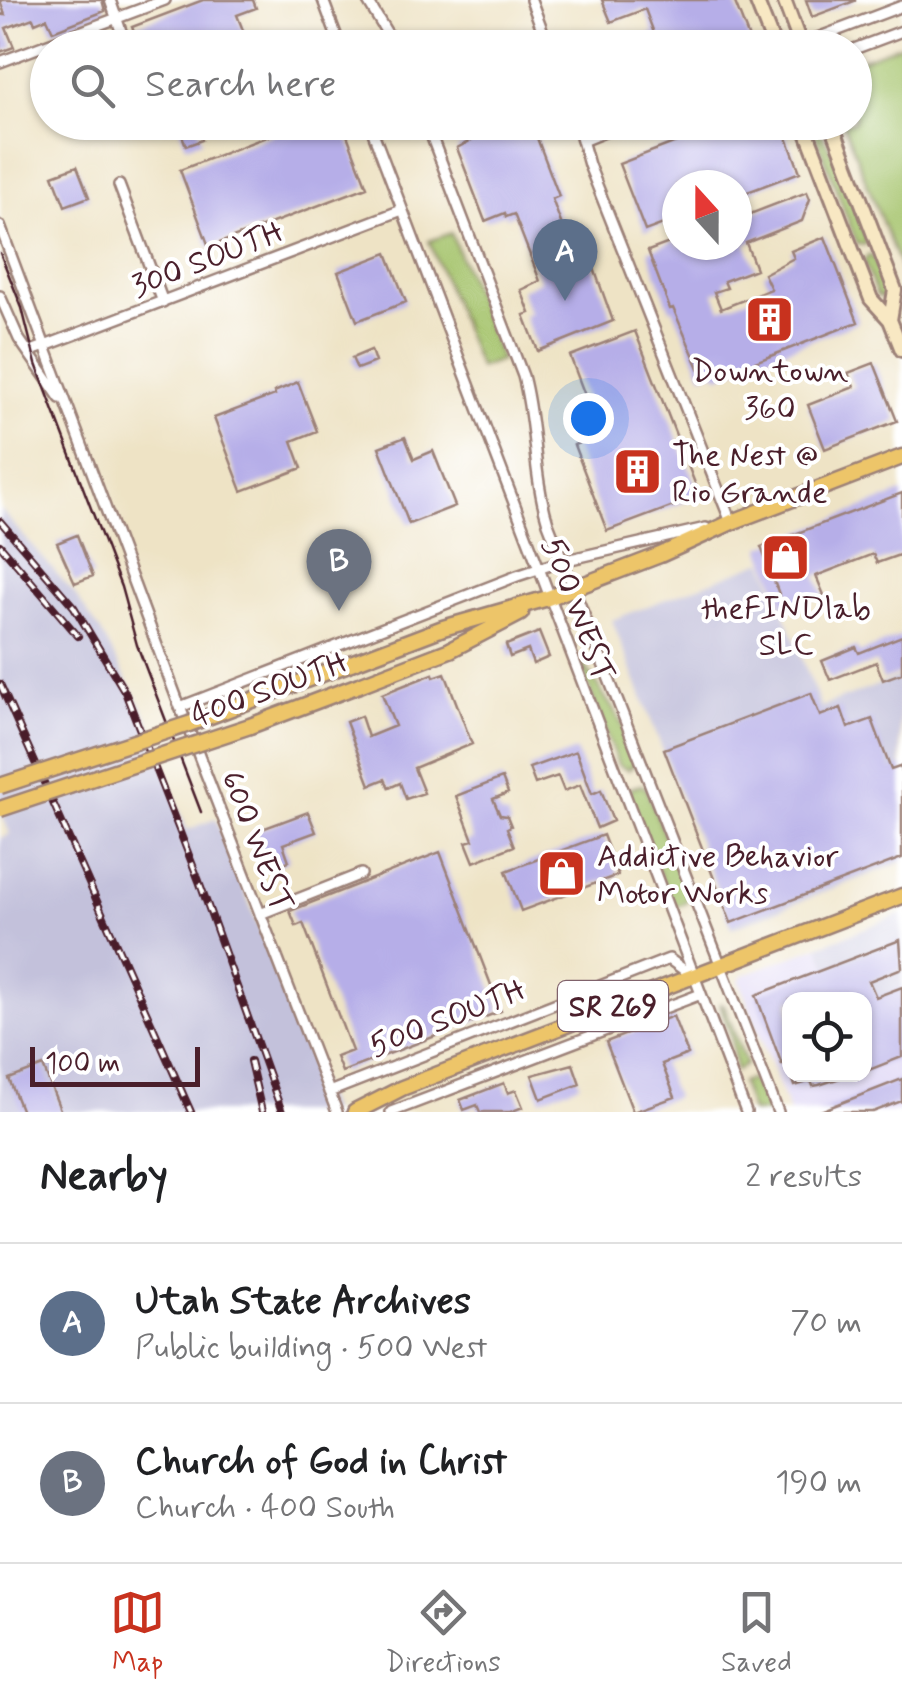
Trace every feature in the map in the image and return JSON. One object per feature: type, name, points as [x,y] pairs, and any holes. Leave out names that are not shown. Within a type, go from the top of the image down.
[{"type":"main road","name":"400 SOUTH","points":[[0,786],[190,724],[443,628],[573,589],[902,456]]},
{"type":"main road","name":"400 SOUTH","points":[[0,809],[231,732],[450,650],[548,598]]},
{"type":"main road","name":"500 SOUTH","points":[[355,1112],[402,1088],[533,1036],[902,896]]},
{"type":"street","points":[[110,0],[121,30]]},
{"type":"street","points":[[81,30],[165,0]]},
{"type":"street","points":[[323,0],[335,30]]},
{"type":"street","points":[[367,0],[385,30]]},
{"type":"street","points":[[531,0],[542,30]]},
{"type":"street","points":[[756,0],[767,30]]},
{"type":"street","points":[[784,0],[793,30]]},
{"type":"street","points":[[840,30],[902,6]]},
{"type":"street","points":[[872,42],[902,31]]},
{"type":"street","points":[[0,62],[30,50]]},
{"type":"street","name":"500 WEST","points":[[377,140],[746,1112]]},
{"type":"street","name":"500 WEST","points":[[433,140],[523,376],[532,407],[543,506],[562,561],[778,1112]]},
{"type":"street","points":[[582,140],[732,522]]},
{"type":"street","points":[[810,140],[871,299],[890,320],[902,350]]},
{"type":"street","points":[[837,140],[895,290],[890,320]]},
{"type":"street","points":[[119,185],[163,302]]},
{"type":"street","name":"300 SOUTH","points":[[29,352],[402,210]]},
{"type":"street","name":"600 WEST","points":[[0,226],[337,1112]]},
{"type":"street","name":"600 WEST","points":[[0,296],[11,323],[71,418]]},
{"type":"street","name":"400 SOUTH","points":[[180,707],[562,561],[732,522]]},
{"type":"street","points":[[260,914],[361,874]]},
{"type":"street","name":"500 SOUTH","points":[[329,1092],[669,959],[694,976]]},
{"type":"street","points":[[391,1112],[701,994]]},
{"type":"shaded area","points":[[0,509],[73,592],[101,632],[148,718],[187,830],[216,819],[331,1112],[0,1112],[0,838],[10,834],[0,810]]},
{"type":"shaded area","points":[[764,561],[821,707],[899,677],[902,862],[732,928],[612,620]]},
{"type":"shaded area","points":[[902,914],[902,1024],[872,1004],[872,992],[836,992],[819,946]]},
{"type":"shaded area","points":[[819,946],[836,992],[782,992],[782,1082],[872,1082],[872,1035],[902,1024],[902,1112],[789,1112],[739,980],[743,975]]},
{"type":"green space","points":[[902,44],[902,272],[850,140],[872,140],[872,55]]},
{"type":"green space","points":[[817,140],[825,140],[837,161],[867,241],[865,245],[857,244]]},
{"type":"green space","points":[[451,233],[501,360],[479,368],[429,241]]},
{"type":"green space","points":[[869,255],[887,293],[885,298],[877,296],[864,261]]},
{"type":"green space","points":[[581,666],[586,666],[629,739],[634,765],[628,770],[618,765]]},
{"type":"green space","points":[[631,788],[646,788],[688,897],[677,906],[671,903],[629,795]]},
{"type":"green space","points":[[720,1004],[724,1005],[746,1064],[736,1071],[731,1037]]},
{"type":"green space","points":[[751,1079],[770,1112],[751,1112],[741,1083]]},
{"type":"building","points":[[0,0],[102,0],[105,11],[56,30],[47,18],[35,23],[33,18],[6,28],[14,47],[0,52],[0,14],[5,15]]},
{"type":"building","points":[[203,0],[253,0],[256,8],[237,15],[243,30],[132,27]]},
{"type":"building","points":[[602,0],[734,0],[746,30],[653,30],[645,9],[611,22]]},
{"type":"building","points":[[806,0],[855,0],[855,1],[812,17]]},
{"type":"building","points":[[258,140],[349,140],[367,187],[209,247],[180,170]]},
{"type":"building","points":[[472,140],[538,140],[559,196],[552,199],[577,266],[591,260],[613,321],[538,351],[524,315],[530,313],[521,290],[540,281],[514,214],[506,217],[505,213],[485,221],[457,148]]},
{"type":"building","points":[[681,140],[788,140],[800,172],[752,190],[752,170],[662,170],[662,225],[645,231],[619,164]]},
{"type":"building","points":[[77,166],[89,197],[65,206],[53,175]]},
{"type":"building","points":[[807,192],[810,199],[802,221],[752,241],[752,213]]},
{"type":"building","points":[[825,237],[858,322],[719,376],[714,371],[702,375],[648,251],[662,246],[662,260],[752,259],[756,269],[724,281],[727,288],[714,292],[721,309],[771,289],[764,274],[794,258],[791,251]]},
{"type":"building","points":[[387,253],[406,302],[357,321],[338,272]]},
{"type":"building","name":"The Nest @ Rio Grande","points":[[635,331],[700,496],[607,531],[574,445],[600,435],[570,356]]},
{"type":"building","points":[[371,350],[375,362],[357,369],[352,358]]},
{"type":"building","points":[[874,363],[897,421],[825,449],[808,405],[854,387],[848,373]]},
{"type":"building","points":[[298,382],[317,431],[292,441],[302,468],[242,491],[214,418]]},
{"type":"building","points":[[405,437],[414,459],[433,451],[455,506],[409,524],[379,447]]},
{"type":"building","points":[[902,493],[902,554],[877,563],[873,554],[816,576],[824,595],[785,610],[761,547]]},
{"type":"building","points":[[77,535],[93,576],[75,583],[57,543]]},
{"type":"building","points":[[539,632],[549,657],[533,664],[528,650],[510,657],[506,645]]},
{"type":"building","points":[[902,636],[902,673],[883,680],[876,662],[830,680],[822,661],[856,647],[859,653]]},
{"type":"building","points":[[445,673],[472,744],[414,768],[424,793],[406,799],[400,783],[389,788],[385,779],[370,785],[346,722],[361,716],[368,737],[395,726],[382,694]]},
{"type":"building","points":[[811,693],[820,716],[841,708],[848,728],[872,719],[891,770],[902,766],[902,858],[731,923],[664,749]]},
{"type":"building","points":[[576,751],[592,794],[601,790],[613,821],[597,828],[580,785],[564,791],[558,776],[535,784],[529,768]]},
{"type":"building","points":[[502,778],[508,793],[493,799],[500,815],[507,816],[514,846],[474,862],[466,842],[473,840],[456,796]]},
{"type":"building","points":[[308,812],[316,832],[283,844],[289,861],[267,869],[254,832]]},
{"type":"building","name":"Addictive Behavior Motor Works","points":[[603,835],[618,875],[521,911],[506,871]]},
{"type":"building","points":[[440,852],[501,1011],[342,1072],[336,1057],[352,1051],[303,923],[296,926],[290,911]]},
{"type":"building","points":[[900,940],[902,968],[869,981],[876,997],[902,987],[902,1057],[872,1069],[872,992],[782,992],[782,1065],[756,995]]},
{"type":"building","points":[[673,1016],[688,1054],[662,1064],[675,1097],[633,1112],[606,1042]]},
{"type":"building","points":[[573,1064],[580,1084],[541,1099],[532,1075]]},
{"type":"building","points":[[43,1066],[61,1112],[22,1112],[9,1079]]},
{"type":"building","points":[[902,1079],[902,1101],[873,1112],[818,1112]]},
{"type":"building","points":[[504,1083],[508,1093],[516,1090],[523,1107],[510,1112],[480,1112],[477,1105],[464,1110],[460,1100]]},
{"type":"tram line","points":[[0,253],[22,308],[36,364],[121,587],[137,645],[201,812]]},
{"type":"railway","points":[[0,521],[74,607],[125,692],[199,881],[282,1112]]},
{"type":"railway","points":[[0,545],[78,636]]},
{"type":"railway","points":[[0,684],[191,1112]]},
{"type":"railway","points":[[250,1061],[262,1112]]},
{"type":"place","name":"Utah State Archives","points":[[565,301]]},
{"type":"place","name":"Downtown 360","points":[[770,320]]},
{"type":"place","name":"The Nest @ Rio Grande","points":[[637,472]]},
{"type":"place","name":"theFINDlab SLC","points":[[786,557]]},
{"type":"place","name":"Church of God in Christ","points":[[339,611]]},
{"type":"place","name":"Addictive Behavior Motor Works","points":[[562,873]]}]
